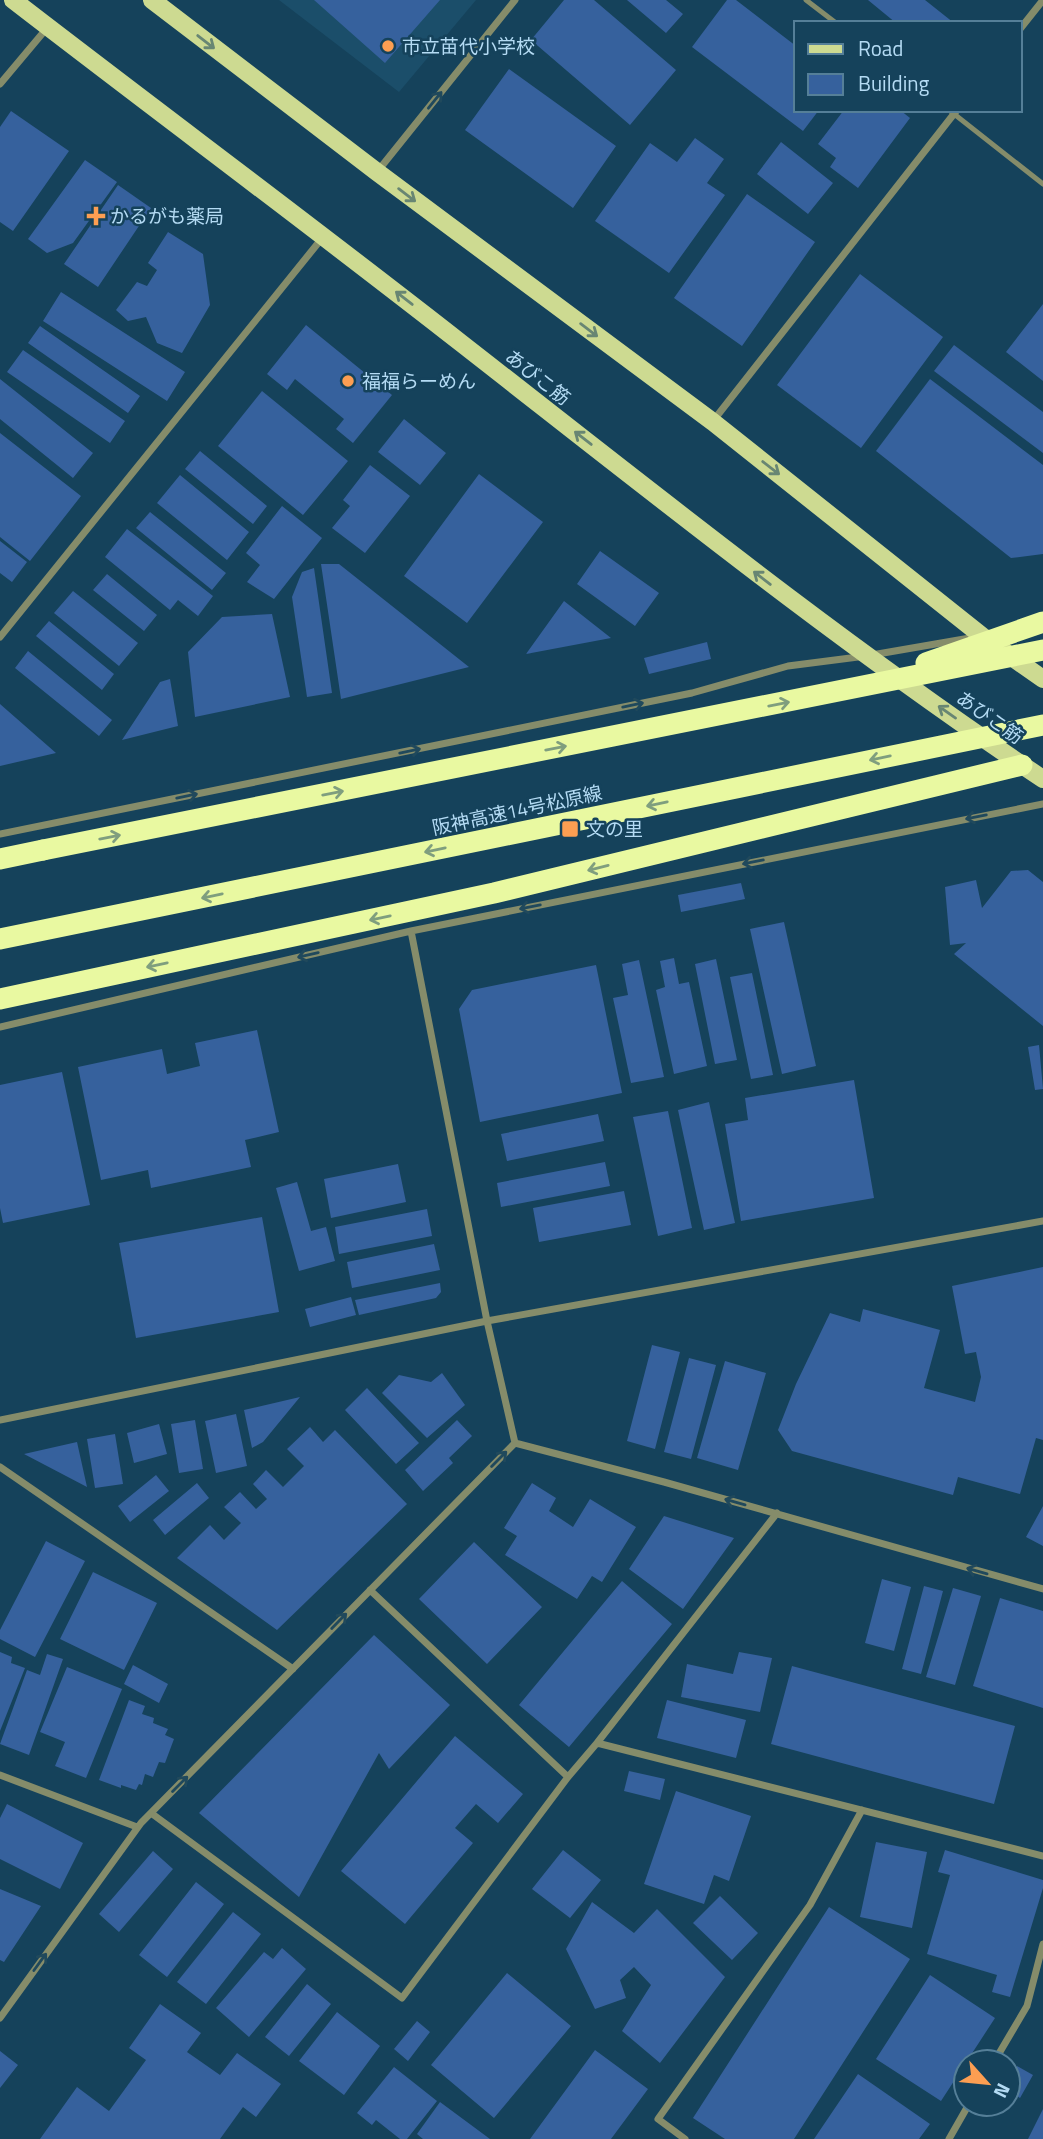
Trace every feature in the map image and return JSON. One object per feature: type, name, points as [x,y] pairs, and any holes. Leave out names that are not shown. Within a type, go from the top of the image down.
[{"type":"highway","points":[[848,691],[1043,622]]},
{"type":"highway","points":[[0,859],[1043,650]]},
{"type":"highway","name":"阪神高速14号松原線","points":[[0,939],[1043,725]]},
{"type":"highway","points":[[0,999],[494,893],[1022,765]]},
{"type":"main road","name":"あびこ筋","points":[[13,0],[324,236],[760,577],[866,656],[1043,779]]},
{"type":"main road","points":[[152,0],[377,172],[713,422],[982,636],[1043,679]]},
{"type":"street","points":[[377,172],[515,0]]},
{"type":"street","points":[[1022,26],[1043,0]]},
{"type":"street","points":[[0,84],[47,27]]},
{"type":"street","points":[[713,422],[952,112]]},
{"type":"street","points":[[0,636],[324,236]]},
{"type":"street","points":[[0,834],[692,693],[788,666],[982,636],[1043,632]]},
{"type":"street","points":[[0,1027],[411,931],[1043,804]]},
{"type":"street","points":[[411,931],[487,1321],[514,1443]]},
{"type":"street","points":[[0,1420],[487,1321],[1043,1221]]},
{"type":"street","points":[[514,1443],[777,1513],[1043,1589]]},
{"type":"street","points":[[0,2018],[137,1827],[514,1443]]},
{"type":"street","points":[[0,1467],[293,1669]]},
{"type":"street","points":[[151,1813],[402,1998],[568,1777],[777,1513]]},
{"type":"street","points":[[370,1590],[568,1777]]},
{"type":"street","points":[[597,1743],[1043,1856]]},
{"type":"street","points":[[0,1775],[137,1827]]},
{"type":"street","points":[[685,2139],[658,2119],[810,1906],[862,1810]]},
{"type":"street","points":[[1002,2048],[1027,2006],[1043,1944]]},
{"type":"street","points":[[948,2139],[961,2118]]},
{"type":"lane","points":[[806,0],[833,21]]},
{"type":"lane","points":[[954,112],[1043,184]]},
{"type":"shaded area","name":"市立苗代小学校","points":[[279,0],[476,0],[399,92]]},
{"type":"building","points":[[314,0],[440,0],[385,63]]},
{"type":"building","points":[[564,0],[594,0],[676,70],[630,125],[531,40]]},
{"type":"building","points":[[627,0],[666,0],[683,14],[666,33]]},
{"type":"building","points":[[727,0],[736,0],[794,44],[794,112],[817,112],[803,131],[692,47]]},
{"type":"building","points":[[868,0],[925,0],[951,21],[894,21]]},
{"type":"building","points":[[509,69],[616,146],[573,208],[465,130]]},
{"type":"building","points":[[11,111],[69,151],[13,231],[0,222],[0,127]]},
{"type":"building","points":[[842,112],[902,112],[910,118],[858,188],[830,167],[836,158],[818,144]]},
{"type":"building","points":[[695,138],[724,159],[707,183],[725,195],[669,273],[595,221],[650,143],[677,162]]},
{"type":"building","points":[[781,142],[833,183],[808,214],[757,174]]},
{"type":"building","points":[[85,160],[117,182],[73,243],[47,253],[28,239]]},
{"type":"building","points":[[118,185],[151,208],[98,287],[64,264]]},
{"type":"building","points":[[747,194],[815,242],[742,346],[674,298]]},
{"type":"building","points":[[168,232],[203,254],[210,305],[182,353],[157,343],[146,317],[128,321],[116,310],[137,282],[147,286],[157,270],[148,263]]},
{"type":"building","points":[[860,274],[943,337],[861,448],[777,385]]},
{"type":"building","points":[[61,292],[185,372],[167,401],[43,321]]},
{"type":"building","points":[[1043,304],[1043,381],[1006,352]]},
{"type":"building","points":[[306,325],[392,395],[353,443],[336,429],[344,419],[295,379],[287,390],[267,374]]},
{"type":"building","points":[[40,326],[140,396],[128,413],[28,343]]},
{"type":"building","points":[[954,345],[1043,412],[1043,453],[934,371]]},
{"type":"building","points":[[23,350],[125,421],[110,443],[7,372]]},
{"type":"building","points":[[0,379],[93,453],[73,478],[0,419]]},
{"type":"building","points":[[930,379],[1043,465],[1043,554],[1011,558],[876,451]]},
{"type":"building","points":[[262,391],[348,461],[303,515],[218,446]]},
{"type":"building","points":[[404,419],[446,453],[420,485],[378,452]]},
{"type":"building","points":[[0,433],[81,496],[30,561],[0,537]]},
{"type":"building","points":[[200,451],[267,506],[253,524],[185,469]]},
{"type":"building","points":[[370,465],[410,496],[365,553],[332,528],[350,506],[343,500]]},
{"type":"building","points":[[479,474],[543,522],[467,623],[404,576]]},
{"type":"building","points":[[180,475],[249,532],[227,560],[157,503]]},
{"type":"building","points":[[282,506],[322,538],[274,599],[247,582],[260,565],[246,553]]},
{"type":"building","points":[[150,512],[226,573],[212,590],[136,528]]},
{"type":"building","points":[[127,529],[213,596],[198,616],[178,600],[170,610],[105,557]]},
{"type":"building","points":[[0,541],[27,562],[12,582],[0,573]]},
{"type":"building","points":[[600,551],[659,593],[635,626],[577,584]]},
{"type":"building","points":[[321,564],[339,564],[469,667],[341,699]]},
{"type":"building","points":[[314,568],[332,693],[307,697],[292,597],[302,572]]},
{"type":"building","points":[[107,574],[157,615],[144,631],[93,590]]},
{"type":"building","points":[[73,591],[138,643],[119,666],[54,613]]},
{"type":"building","points":[[564,601],[611,638],[526,654]]},
{"type":"building","points":[[272,614],[290,697],[195,717],[188,652],[222,617]]},
{"type":"building","points":[[49,621],[114,674],[102,690],[36,636]]},
{"type":"building","points":[[707,642],[711,659],[649,674],[644,658]]},
{"type":"building","points":[[28,651],[112,720],[99,736],[15,668]]},
{"type":"building","points":[[170,679],[178,726],[122,740],[160,682]]},
{"type":"building","points":[[0,704],[56,753],[0,766]]},
{"type":"building","points":[[1028,870],[1043,882],[1043,1026],[954,954],[966,943],[950,945],[945,887],[976,880],[982,908],[1011,871]]},
{"type":"building","points":[[741,883],[745,899],[681,912],[678,895]]},
{"type":"building","points":[[784,922],[816,1066],[782,1074],[750,929]]},
{"type":"building","points":[[674,958],[679,984],[689,982],[707,1066],[674,1074],[656,990],[665,987],[660,961]]},
{"type":"building","points":[[716,959],[737,1060],[715,1064],[695,964]]},
{"type":"building","points":[[639,960],[664,1077],[631,1083],[613,998],[628,995],[622,964]]},
{"type":"building","points":[[596,965],[622,1093],[480,1122],[459,1009],[472,990]]},
{"type":"building","points":[[752,973],[773,1075],[751,1079],[730,977]]},
{"type":"building","points":[[257,1030],[279,1132],[245,1140],[251,1167],[151,1188],[148,1170],[101,1180],[78,1067],[162,1049],[167,1074],[200,1066],[195,1043]]},
{"type":"building","points":[[1039,1045],[1043,1089],[1035,1090],[1028,1047]]},
{"type":"building","points":[[62,1072],[90,1205],[3,1223],[0,1208],[0,1085]]},
{"type":"building","points":[[854,1080],[874,1198],[741,1221],[725,1124],[748,1120],[745,1098]]},
{"type":"building","points":[[709,1102],[735,1223],[704,1230],[678,1110]]},
{"type":"building","points":[[668,1111],[692,1228],[658,1236],[633,1117]]},
{"type":"building","points":[[598,1114],[604,1141],[507,1161],[501,1134]]},
{"type":"building","points":[[605,1162],[610,1186],[501,1207],[497,1183]]},
{"type":"building","points":[[398,1164],[406,1202],[331,1218],[324,1179]]},
{"type":"building","points":[[297,1182],[311,1231],[326,1227],[335,1261],[299,1271],[276,1188]]},
{"type":"building","points":[[624,1191],[631,1225],[539,1242],[533,1208]]},
{"type":"building","points":[[427,1209],[432,1236],[339,1254],[335,1227]]},
{"type":"building","points":[[262,1217],[279,1312],[136,1338],[119,1243]]},
{"type":"building","points":[[434,1244],[440,1270],[352,1288],[347,1262]]},
{"type":"building","points":[[1043,1267],[1043,1440],[1036,1438],[1020,1494],[958,1477],[953,1495],[792,1451],[778,1430],[796,1384],[830,1313],[860,1322],[863,1309],[940,1330],[924,1388],[975,1402],[981,1377],[976,1352],[965,1354],[952,1286]]},
{"type":"building","points":[[440,1283],[441,1292],[436,1298],[359,1315],[355,1300]]},
{"type":"building","points":[[351,1297],[356,1315],[310,1327],[305,1309]]},
{"type":"building","points":[[652,1345],[680,1352],[655,1449],[627,1441]]},
{"type":"building","points":[[689,1358],[716,1365],[691,1459],[664,1452]]},
{"type":"building","points":[[725,1361],[766,1373],[738,1470],[697,1458]]},
{"type":"building","points":[[442,1373],[465,1405],[427,1438],[382,1393],[399,1375],[431,1382]]},
{"type":"building","points":[[367,1388],[419,1443],[396,1464],[345,1410]]},
{"type":"building","points":[[300,1397],[263,1442],[252,1448],[244,1410]]},
{"type":"building","points":[[236,1414],[247,1466],[216,1473],[205,1421]]},
{"type":"building","points":[[195,1420],[203,1469],[179,1473],[171,1424]]},
{"type":"building","points":[[457,1420],[472,1436],[449,1458],[453,1463],[423,1491],[405,1470]]},
{"type":"building","points":[[159,1424],[167,1454],[134,1463],[127,1433]]},
{"type":"building","points":[[310,1427],[323,1442],[335,1430],[407,1504],[277,1630],[177,1558],[210,1525],[224,1540],[241,1523],[224,1507],[240,1492],[256,1509],[267,1499],[253,1484],[266,1470],[283,1487],[304,1466],[287,1449]]},
{"type":"building","points":[[115,1434],[123,1484],[95,1488],[87,1439]]},
{"type":"building","points":[[77,1442],[87,1487],[24,1454]]},
{"type":"building","points":[[156,1475],[169,1491],[130,1522],[118,1506]]},
{"type":"building","points":[[197,1483],[209,1498],[165,1535],[153,1520]]},
{"type":"building","points":[[532,1483],[556,1498],[549,1511],[573,1527],[590,1499],[636,1527],[602,1582],[592,1576],[577,1599],[505,1555],[517,1536],[504,1528]]},
{"type":"building","points":[[1043,1506],[1043,1546],[1026,1537]]},
{"type":"building","points":[[664,1516],[734,1538],[683,1609],[629,1569]]},
{"type":"building","points":[[46,1541],[85,1561],[35,1657],[0,1639],[0,1630]]},
{"type":"building","points":[[474,1542],[542,1607],[487,1664],[419,1599]]},
{"type":"building","points":[[93,1572],[157,1603],[124,1670],[60,1639]]},
{"type":"building","points":[[882,1579],[911,1587],[894,1651],[865,1643]]},
{"type":"building","points":[[622,1581],[672,1624],[569,1747],[519,1705]]},
{"type":"building","points":[[924,1586],[943,1591],[921,1674],[902,1669]]},
{"type":"building","points":[[953,1588],[981,1596],[955,1685],[926,1677]]},
{"type":"building","points":[[1000,1598],[1043,1611],[1043,1708],[973,1686]]},
{"type":"building","points":[[374,1635],[450,1705],[389,1769],[379,1753],[299,1897],[199,1813]]},
{"type":"building","points":[[0,1652],[12,1657],[11,1663],[25,1668],[0,1731]]},
{"type":"building","points":[[739,1652],[772,1658],[760,1712],[681,1697],[687,1664],[733,1674]]},
{"type":"building","points":[[47,1654],[63,1659],[29,1755],[0,1744],[27,1670],[40,1675]]},
{"type":"building","points":[[133,1665],[168,1684],[159,1703],[124,1684]]},
{"type":"building","points":[[792,1666],[1015,1726],[994,1804],[771,1744]]},
{"type":"building","points":[[67,1667],[122,1689],[86,1778],[55,1766],[65,1742],[40,1732]]},
{"type":"building","points":[[129,1700],[145,1706],[142,1714],[154,1718],[153,1723],[168,1729],[165,1735],[174,1739],[165,1763],[159,1762],[153,1777],[145,1774],[142,1785],[139,1784],[136,1790],[99,1780]]},
{"type":"building","points":[[667,1700],[746,1720],[736,1758],[657,1738]]},
{"type":"building","points":[[455,1736],[523,1794],[498,1823],[476,1804],[455,1828],[473,1843],[405,1924],[341,1871]]},
{"type":"building","points":[[629,1771],[665,1779],[660,1800],[624,1791]]},
{"type":"building","points":[[676,1791],[751,1816],[729,1881],[714,1875],[704,1904],[644,1884]]},
{"type":"building","points":[[7,1804],[83,1843],[60,1889],[0,1859],[0,1818]]},
{"type":"building","points":[[876,1842],[927,1852],[912,1928],[860,1917]]},
{"type":"building","points":[[563,1850],[601,1880],[570,1918],[532,1889]]},
{"type":"building","points":[[945,1850],[1043,1880],[1043,1888],[1010,1997],[992,1992],[997,1975],[927,1954],[950,1875],[938,1872]]},
{"type":"building","points":[[153,1851],[173,1869],[119,1932],[99,1914]]},
{"type":"building","points":[[196,1882],[224,1904],[167,1977],[139,1955]]},
{"type":"building","points":[[0,1889],[41,1906],[4,1962],[0,1960]]},
{"type":"building","points":[[720,1896],[758,1933],[732,1960],[693,1923]]},
{"type":"building","points":[[592,1902],[634,1933],[657,1909],[725,1977],[660,2063],[622,2031],[651,1985],[634,1967],[620,1980],[626,1998],[595,2009],[566,1949]]},
{"type":"building","points":[[829,1907],[910,1959],[794,2139],[725,2139],[693,2118]]},
{"type":"building","points":[[233,1912],[261,1934],[206,2004],[177,1982]]},
{"type":"building","points":[[282,1948],[306,1969],[249,2037],[216,2008],[264,1952],[273,1959]]},
{"type":"building","points":[[507,1973],[571,2026],[494,2118],[431,2065]]},
{"type":"building","points":[[930,1975],[995,2018],[975,2048],[952,2048],[952,2084],[941,2101],[876,2059]]},
{"type":"building","points":[[307,1984],[331,2004],[289,2056],[265,2037]]},
{"type":"building","points":[[160,2004],[201,2033],[187,2052],[220,2075],[237,2053],[281,2084],[256,2117],[243,2107],[220,2139],[40,2139],[77,2087],[109,2111],[146,2060],[129,2048]]},
{"type":"building","points":[[337,2012],[380,2046],[344,2095],[299,2061]]},
{"type":"building","points":[[417,2021],[430,2032],[408,2061],[394,2049]]},
{"type":"building","points":[[595,2050],[648,2089],[611,2139],[530,2139]]},
{"type":"building","points":[[0,2051],[18,2065],[0,2088]]},
{"type":"building","points":[[394,2067],[437,2101],[407,2139],[400,2139],[376,2120],[372,2125],[357,2113]]},
{"type":"building","points":[[1022,2069],[1033,2075],[1022,2094]]},
{"type":"building","points":[[858,2074],[930,2124],[919,2139],[814,2139]]},
{"type":"building","points":[[440,2102],[490,2139],[423,2139],[417,2134]]},
{"type":"building","points":[[1043,2109],[1043,2139],[1028,2139]]},
{"type":"place","name":"市立苗代小学校","points":[[388,46]]},
{"type":"place","name":"かるがも薬局","points":[[96,216]]},
{"type":"place","name":"福福らーめん","points":[[348,381]]},
{"type":"place","name":"文の里","points":[[570,829]]}]
